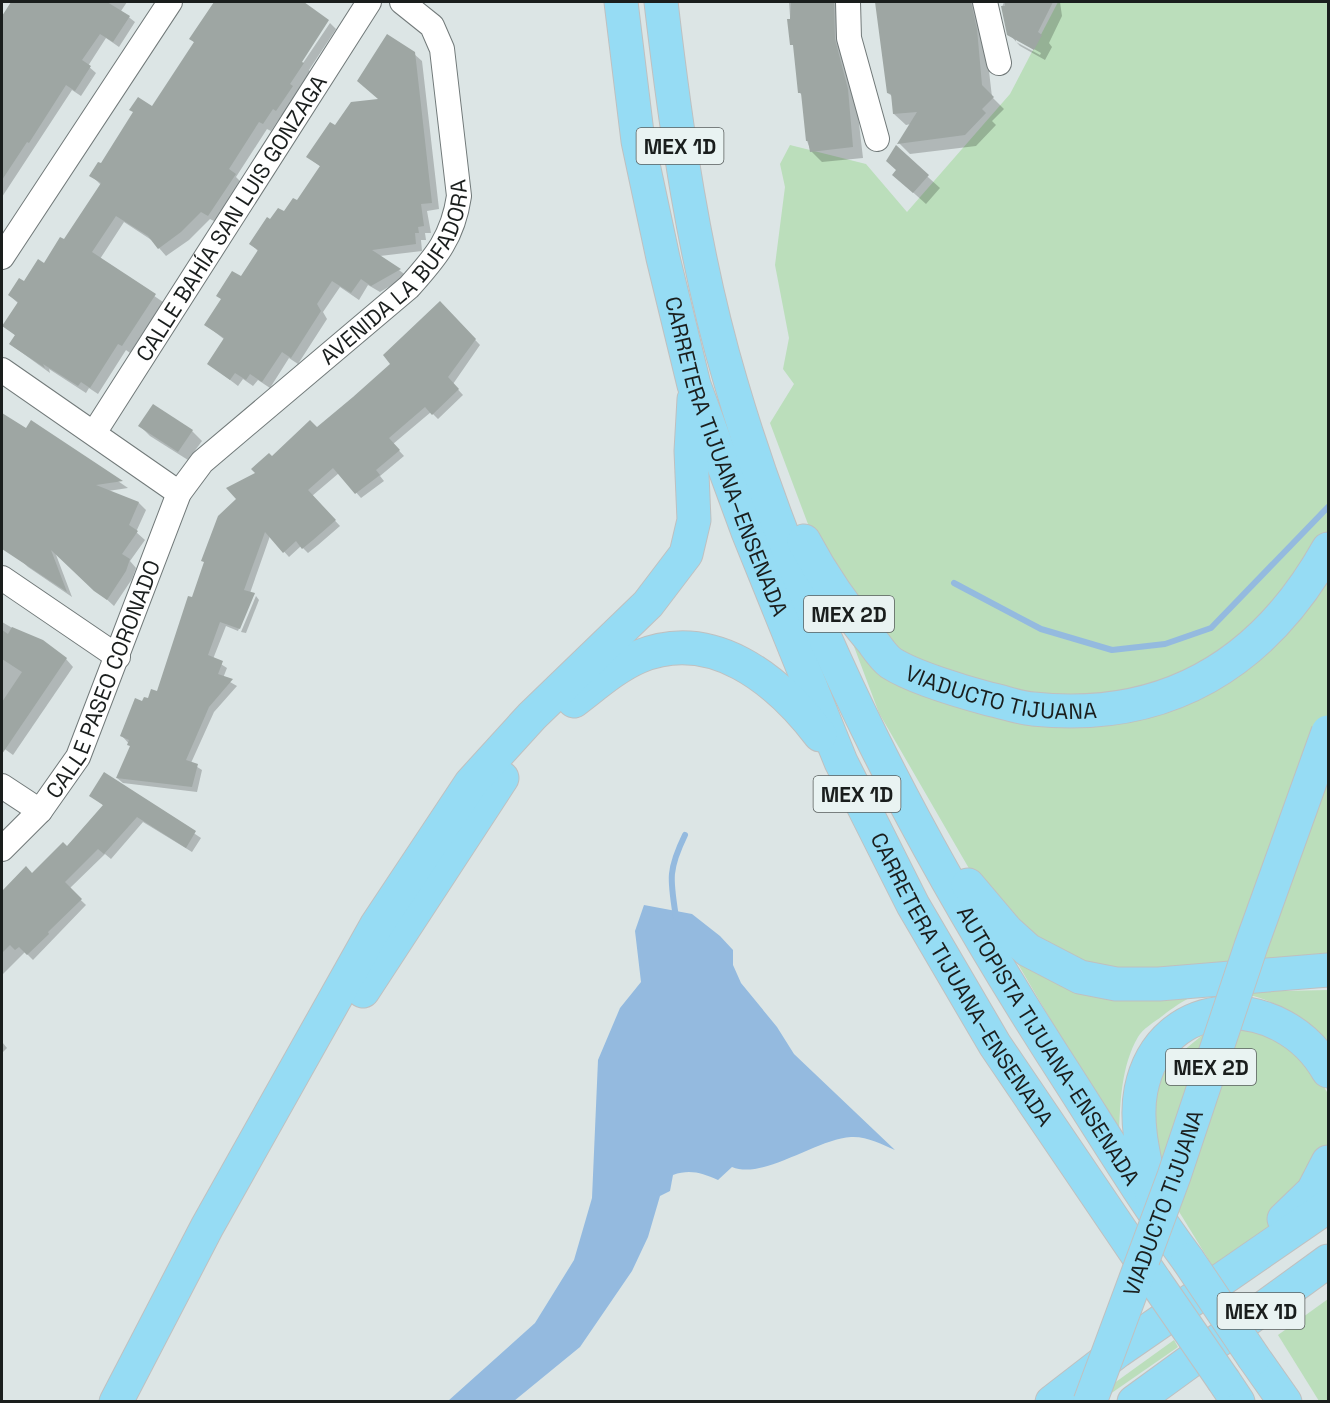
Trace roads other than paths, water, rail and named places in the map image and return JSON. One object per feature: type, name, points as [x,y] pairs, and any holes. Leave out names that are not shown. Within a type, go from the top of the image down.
[{"type":"highway","name":"CARRETERA TIJUANA–ENSENADA","points":[[621,2],[638,141],[663,258],[694,385],[748,532],[841,762],[913,905],[995,1045],[1231,1391]]},
{"type":"highway","name":"CARRETERA TIJUANA–ENSENADA","points":[[661,2],[672,102],[706,288],[746,428],[800,574],[842,673],[903,802]]},
{"type":"highway","points":[[116,1401],[207,1227],[376,926],[471,783],[532,716],[648,604],[686,554],[694,519],[691,450],[694,385]]},
{"type":"highway","name":"VIADUCTO TIJUANA","points":[[746,428],[809,551],[850,615],[890,662],[962,692],[1032,709],[1094,711],[1157,699],[1202,682],[1236,660],[1274,627],[1314,575],[1329,549]]},
{"type":"highway","points":[[134,1401],[220,1239],[346,1017],[505,772],[563,709],[637,657],[665,649],[689,646],[729,656],[782,691],[801,710],[841,762]]},
{"type":"highway","name":"VIADUCTO TIJUANA","points":[[1090,1401],[1174,1176],[1251,946],[1329,732]]},
{"type":"highway","name":"MEX 1D","points":[[903,802],[983,905],[1007,931],[1028,950],[1080,977],[1116,984],[1159,984],[1329,970]]},
{"type":"highway","name":"AUTOPISTA TIJUANA-ENSENADA","points":[[903,802],[1028,1017],[1157,1219],[1285,1401]]},
{"type":"highway","points":[[1157,1219],[1143,1146],[1141,1091],[1147,1070],[1158,1049],[1171,1035],[1188,1022],[1214,1014],[1235,1011],[1258,1016],[1284,1025],[1308,1044],[1329,1071]]},
{"type":"highway","points":[[1229,1273],[1314,1191],[1329,1162]]},
{"type":"highway","points":[[1052,1401],[1229,1273],[1329,1206]]},
{"type":"highway","name":"MEX 1D","points":[[1150,1401],[1192,1361],[1329,1261]]},
{"type":"highway","points":[[1297,1285],[1329,1275]]},
{"type":"highway","points":[[1134,1401],[1192,1361]]},
{"type":"street","points":[[2,257],[170,2]]},
{"type":"street","name":"CALLE BAHÍA SAN LUIS GONZAGA","points":[[93,433],[369,2]]},
{"type":"street","name":"AVENIDA LA BUFADORA","points":[[179,493],[202,462],[409,287],[439,253],[455,221],[459,196],[442,49],[427,20],[402,2]]},
{"type":"street","points":[[848,2],[849,38],[877,139]]},
{"type":"street","points":[[985,2],[999,63]]},
{"type":"street","points":[[2,370],[179,493]]},
{"type":"street","name":"CALLE PASEO CORONADO","points":[[2,849],[40,811],[78,757],[179,493]]},
{"type":"street","points":[[2,578],[118,657]]},
{"type":"street","points":[[2,786],[40,811]]},
{"type":"water","points":[[644,905],[692,914],[720,936],[733,950],[733,965],[741,983],[777,1027],[794,1054],[895,1150],[868,1139],[851,1137],[822,1144],[759,1168],[745,1170],[732,1167],[718,1180],[696,1173],[685,1172],[673,1175],[670,1191],[660,1196],[648,1237],[632,1271],[580,1347],[514,1401],[448,1401],[535,1323],[574,1260],[592,1198],[598,1060],[620,1008],[641,982],[635,931]]},
{"type":"waterway","points":[[954,583],[1041,629],[1112,650],[1165,644],[1211,628],[1328,507]]},
{"type":"waterway","points":[[676,917],[672,875],[673,866],[685,835]]}]
